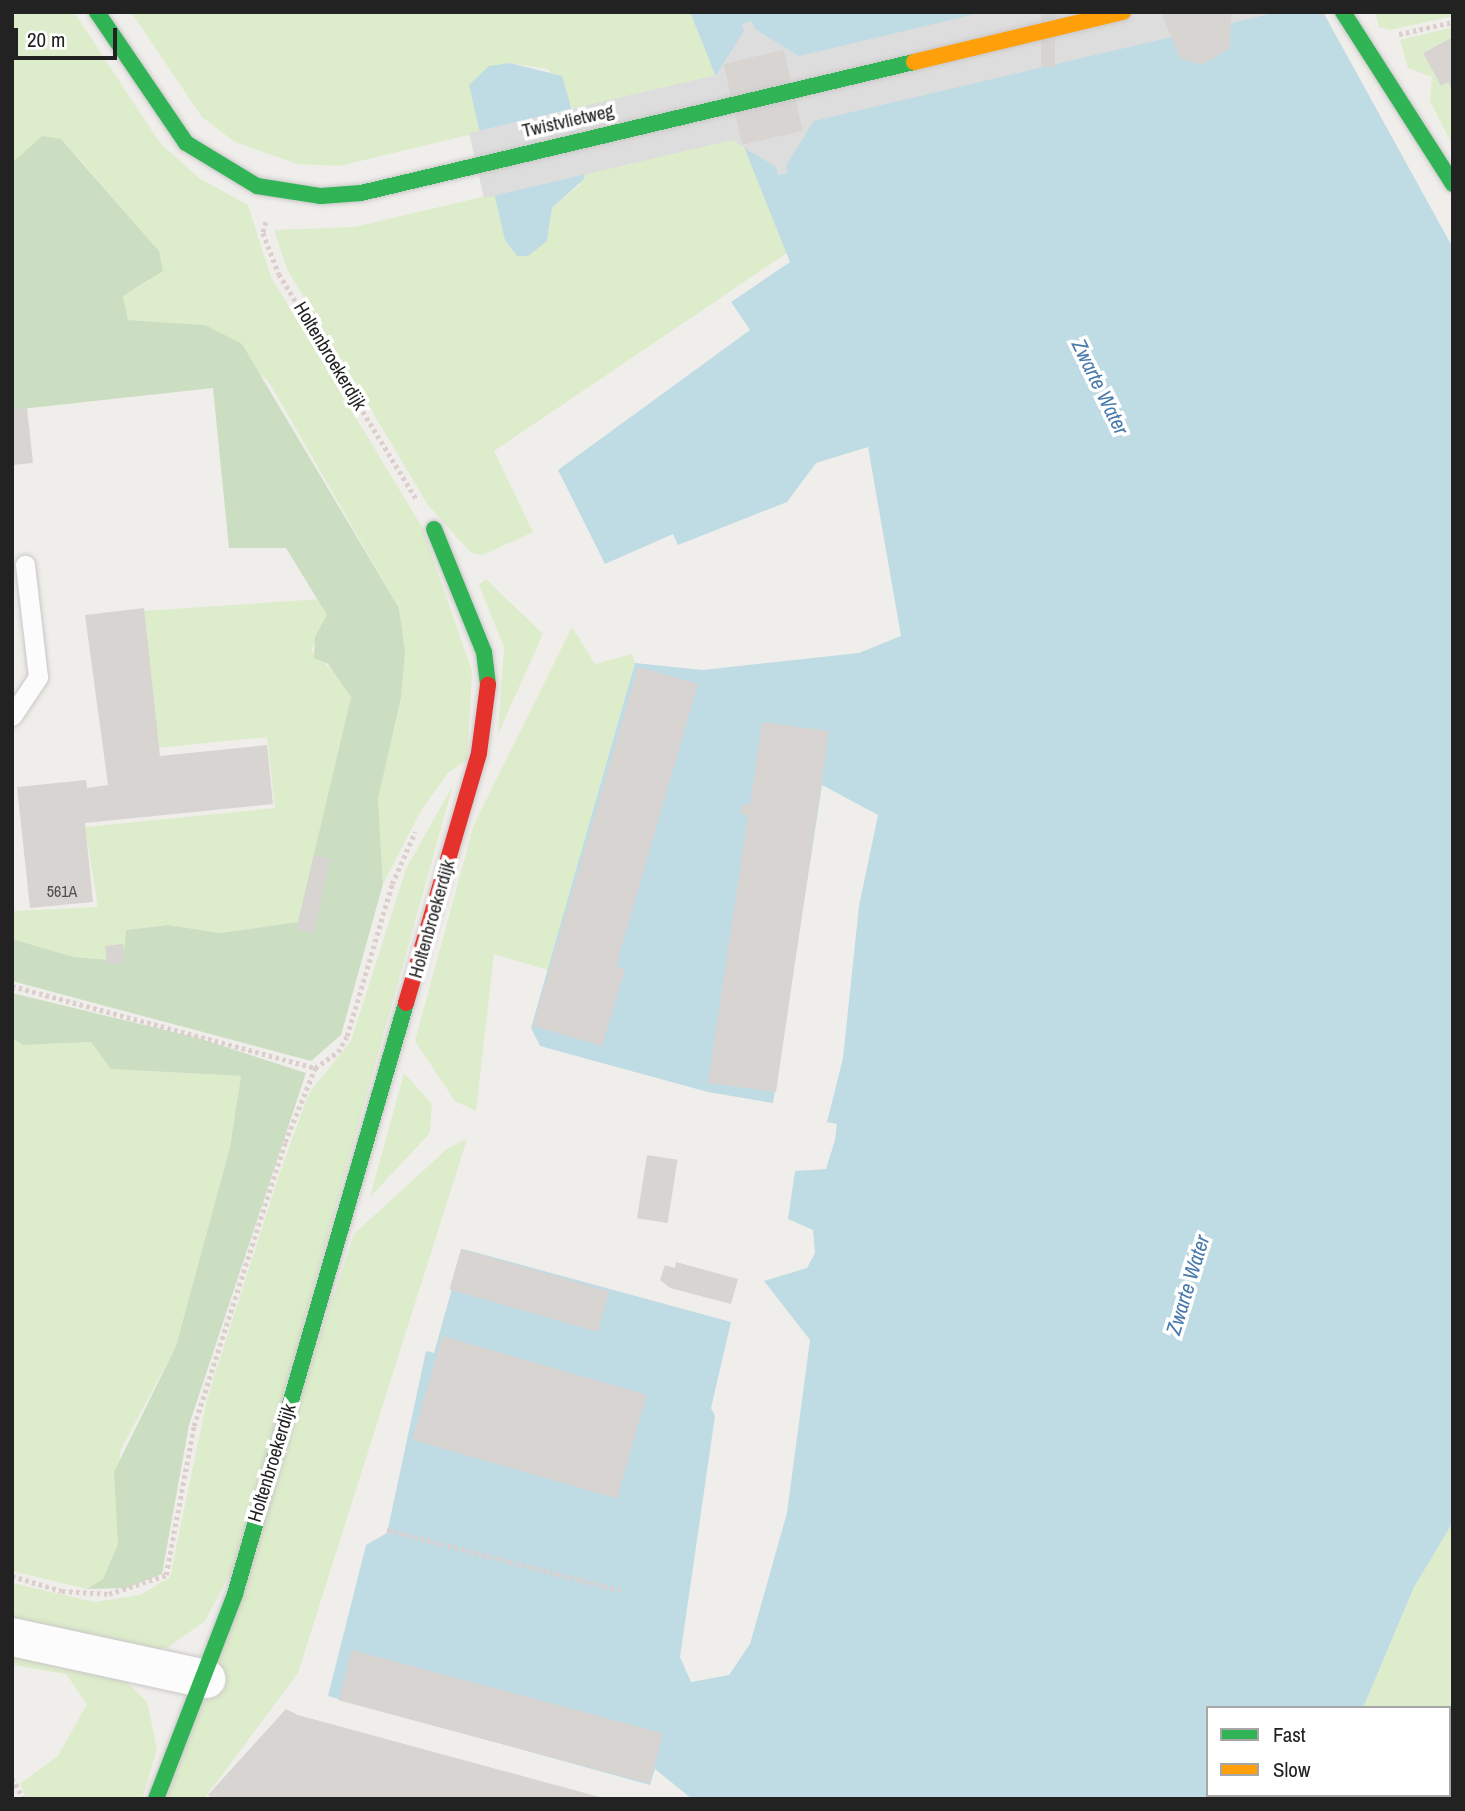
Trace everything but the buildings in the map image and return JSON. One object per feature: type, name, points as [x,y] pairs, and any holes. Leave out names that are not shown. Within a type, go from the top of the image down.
[{"type":"street","name":"Twistvlietweg","points":[[97,12],[186,143],[237,177],[276,191],[361,193],[1123,12]]},
{"type":"street","points":[[1342,12],[1378,76],[1398,90],[1453,184]]},
{"type":"street","name":"Holtenbroekerdijk","points":[[156,1799],[207,1679],[479,753],[488,682],[484,652],[434,529]]},
{"type":"street","points":[[12,1637],[207,1679]]},
{"type":"lane","points":[[12,716],[38,677],[25,565]]},
{"type":"path","points":[[1360,43],[1453,22]]},
{"type":"path","name":"Holtenbroekerdijk","points":[[276,191],[263,233],[270,256],[434,529]]},
{"type":"path","points":[[12,1576],[62,1591],[109,1594],[166,1574],[206,1382],[315,1068],[338,1052],[347,1036],[392,884],[422,820]]},
{"type":"path","points":[[12,986],[315,1068]]},
{"type":"path","points":[[387,1530],[623,1591]]},
{"type":"path","points":[[12,1778],[24,1799]]},
{"type":"green space","points":[[12,12],[74,12],[160,143],[199,178],[248,205],[271,277],[422,527],[472,671],[467,760],[448,773],[422,809],[383,884],[378,799],[401,698],[405,652],[399,608],[269,382],[205,325],[128,320],[123,296],[150,280],[159,251],[83,163],[61,139],[12,163]]},
{"type":"green space","points":[[131,12],[690,12],[787,253],[494,451],[533,532],[483,555],[471,553],[428,505],[287,269],[274,230],[354,227],[495,194],[509,246],[547,241],[552,208],[579,185],[586,158],[571,104],[548,69],[510,63],[481,132],[339,166],[297,164],[235,142],[202,117]]},
{"type":"green space","points":[[1375,12],[1453,12],[1453,16],[1390,30],[1379,27]]},
{"type":"green space","points":[[1453,27],[1453,37],[1423,53],[1441,86],[1448,82],[1453,91],[1453,146],[1430,101],[1432,77],[1408,68],[1400,40]]},
{"type":"green space","points":[[42,136],[61,139],[159,251],[163,271],[123,296],[128,320],[205,325],[242,344],[399,608],[405,652],[401,698],[378,799],[383,884],[341,1035],[311,1061],[12,981],[12,939],[74,957],[123,961],[126,930],[168,925],[220,933],[298,922],[351,697],[328,664],[314,658],[315,637],[327,615],[286,548],[229,548],[213,388],[12,410],[12,163]]},
{"type":"green space","points":[[486,579],[543,634],[498,734],[504,647],[479,585]]},
{"type":"green space","points":[[321,599],[327,615],[311,651],[346,683],[351,696],[299,922],[220,933],[168,925],[126,930],[124,961],[74,957],[12,939],[12,911],[98,907],[85,827],[275,808],[267,737],[156,748],[143,611]]},
{"type":"green space","points":[[572,627],[595,664],[632,654],[635,663],[548,970],[494,954],[476,1111],[455,1101],[415,1041],[474,824]]},
{"type":"green space","points":[[453,785],[237,1561],[205,1621],[167,1648],[147,1652],[12,1623],[12,1583],[95,1602],[140,1595],[170,1577],[207,1399],[280,1172],[309,1093],[351,1041],[406,869]]},
{"type":"green space","points":[[12,993],[198,1038],[306,1073],[189,1425],[162,1574],[127,1588],[87,1589],[103,1579],[118,1544],[114,1472],[176,1346],[230,1147],[241,1076],[111,1069],[91,1042],[23,1045],[12,1038]]},
{"type":"green space","points":[[12,1038],[23,1045],[92,1042],[111,1069],[241,1076],[230,1147],[176,1346],[120,1451],[118,1544],[103,1579],[87,1589],[12,1571]]},
{"type":"green space","points":[[404,1073],[432,1104],[430,1133],[370,1197]]},
{"type":"green space","points":[[467,1139],[298,1673],[204,1799],[165,1799],[354,1234],[448,1148]]},
{"type":"green space","points":[[1453,1522],[1451,1725],[1451,1706],[1364,1706],[1414,1587]]},
{"type":"green space","points":[[12,1645],[119,1675],[147,1702],[157,1749],[142,1799],[27,1799],[20,1784],[58,1756],[87,1704],[66,1674],[12,1665]]},
{"type":"green space","points":[[1314,1797],[1364,1797],[1313,1799]]},
{"type":"water","name":"Zwarte Water","points":[[690,12],[1323,12],[1453,248],[1453,1522],[1414,1587],[1364,1706],[1206,1706],[1206,1797],[1313,1799],[692,1799],[655,1769],[650,1785],[328,1696],[366,1545],[387,1533],[426,1351],[434,1353],[463,1249],[731,1322],[711,1408],[715,1416],[680,1657],[691,1682],[729,1675],[750,1644],[787,1513],[810,1340],[764,1281],[807,1268],[815,1253],[813,1230],[788,1219],[795,1171],[826,1169],[835,1140],[837,1124],[827,1122],[843,1058],[859,906],[878,815],[822,785],[773,1103],[708,1092],[540,1046],[531,1028],[635,663],[702,670],[859,653],[901,636],[868,447],[816,463],[787,502],[678,545],[673,534],[605,564],[558,470],[750,330],[731,302],[790,262]]},
{"type":"water","points":[[510,63],[562,76],[586,158],[584,179],[552,208],[547,241],[528,256],[517,256],[505,240],[469,85],[489,66]]},
{"type":"pier","points":[[984,12],[1278,12],[814,121],[786,165],[788,173],[778,175],[776,167],[732,140],[484,198],[469,133],[716,75],[744,31],[742,24],[752,21],[755,29],[799,56]]},
{"type":"traffic: fast","points":[[97,12],[186,143],[257,186],[321,196],[361,193],[914,62]]},
{"type":"traffic: fast","points":[[1343,12],[1453,184]]},
{"type":"traffic: fast","points":[[434,529],[484,652],[488,685]]},
{"type":"traffic: fast","points":[[156,1799],[235,1594],[406,1003]]},
{"type":"traffic: slow","points":[[914,62],[1123,12]]},
{"type":"traffic: jam","points":[[406,1003],[479,753],[488,685]]}]
